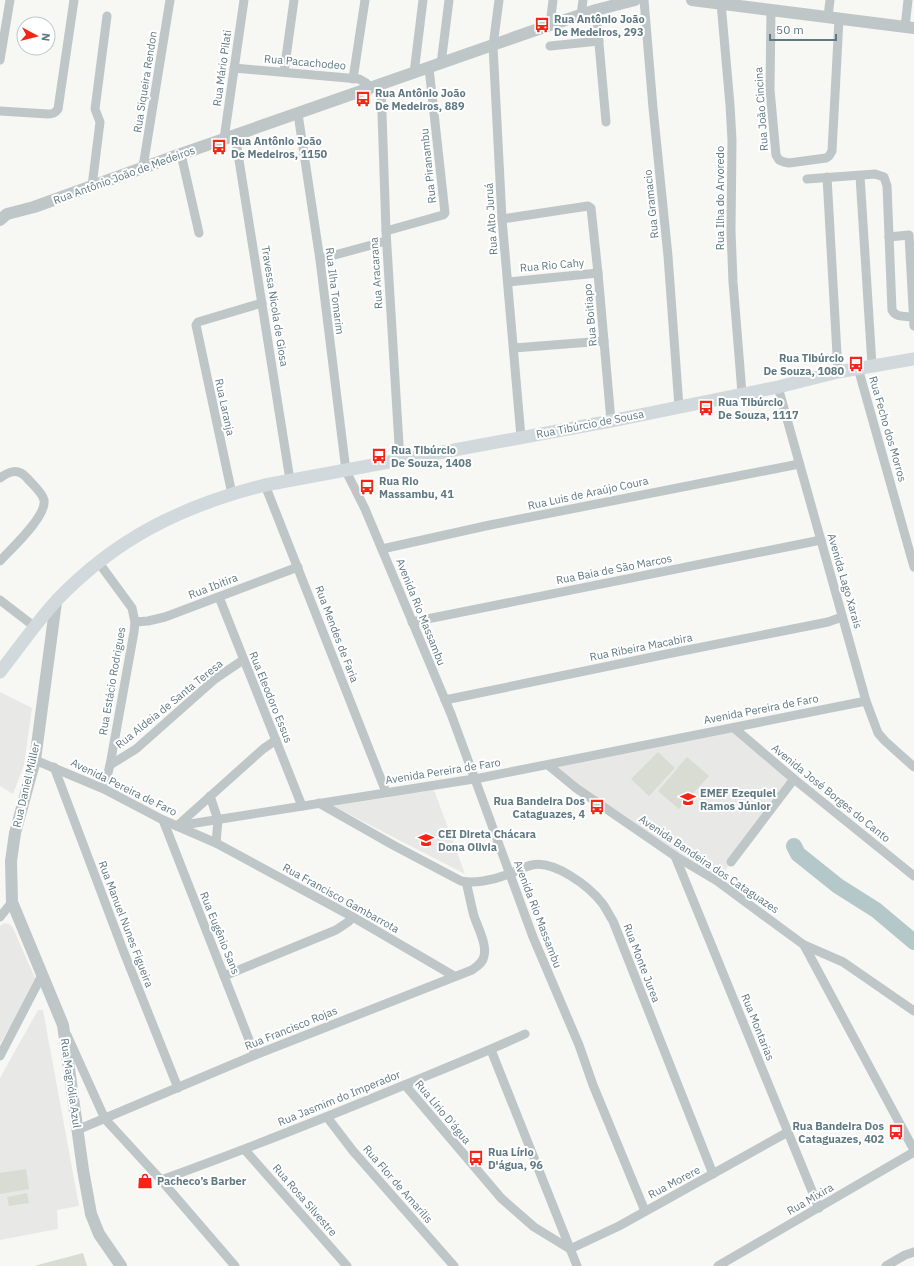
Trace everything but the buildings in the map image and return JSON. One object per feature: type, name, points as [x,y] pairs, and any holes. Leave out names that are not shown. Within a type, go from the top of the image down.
[{"type":"main road","name":"Rua Tibúrcio de Sousa","points":[[0,672],[56,602],[99,563],[133,538],[161,522],[195,507],[232,494],[290,480],[346,471],[611,421],[742,393],[778,387],[838,372],[914,358]]},
{"type":"street","points":[[0,60],[2,36],[10,0]]},
{"type":"street","points":[[0,111],[52,114],[58,109],[74,0]]},
{"type":"street","name":"Rua Siqueira Rendon","points":[[143,168],[170,0]]},
{"type":"street","name":"Rua Mário Pilati","points":[[230,137],[234,68],[244,0]]},
{"type":"street","points":[[284,72],[294,0]]},
{"type":"street","points":[[353,79],[365,0]]},
{"type":"street","points":[[414,74],[423,0]]},
{"type":"street","points":[[441,64],[449,0]]},
{"type":"street","name":"Rua Alto Juruá","points":[[499,0],[493,46],[502,219],[521,437]]},
{"type":"street","points":[[550,25],[553,0]]},
{"type":"street","points":[[581,15],[583,0]]},
{"type":"street","name":"Rua Antônio João de Medeiros","points":[[2,216],[34,207],[550,25],[596,10],[635,0]]},
{"type":"street","name":"Rua Gramacio","points":[[644,0],[668,256],[680,407]]},
{"type":"street","points":[[692,0],[763,6],[833,18],[910,28],[908,0]]},
{"type":"street","name":"Rua João Cincina","points":[[763,6],[776,155],[779,160],[786,163],[826,158],[832,151],[833,18],[830,0]]},
{"type":"street","name":"Rua Ilha do Arvoredo","points":[[721,3],[730,112],[733,275],[742,393]]},
{"type":"street","points":[[596,10],[606,122]]},
{"type":"street","points":[[92,186],[100,122],[95,109],[107,16]]},
{"type":"street","points":[[550,46],[599,41]]},
{"type":"street","name":"Rua Pacachodeo","points":[[234,68],[362,80],[376,86]]},
{"type":"street","name":"Rua Piranambu","points":[[386,231],[443,215],[444,213],[429,68]]},
{"type":"street","name":"Rua Aracarana","points":[[376,86],[400,461]]},
{"type":"street","name":"Rua Ilha Tomarim","points":[[298,114],[320,259],[346,471]]},
{"type":"street","name":"Travessa Nicola de Giosa","points":[[230,137],[262,303],[290,480]]},
{"type":"street","points":[[181,154],[199,233]]},
{"type":"street","points":[[807,179],[878,174],[884,177],[886,180],[892,310],[894,314],[899,316],[912,316]]},
{"type":"street","points":[[860,176],[872,365]]},
{"type":"street","points":[[827,177],[838,372]]},
{"type":"street","name":"Rua Boitiapo","points":[[502,219],[588,206],[590,207],[598,273],[611,421]]},
{"type":"street","points":[[889,236],[909,234],[912,316],[914,326]]},
{"type":"street","points":[[320,259],[386,241]]},
{"type":"street","name":"Rua Rio Cahy","points":[[508,282],[598,273]]},
{"type":"street","name":"Rua Laranja","points":[[232,494],[196,325],[198,322],[262,303]]},
{"type":"street","points":[[514,348],[604,341]]},
{"type":"street","name":"Rua Fecho dos Morros","points":[[858,368],[910,538],[914,567]]},
{"type":"street","name":"Avenida Lago Xarais","points":[[778,387],[866,701],[878,733],[910,760],[914,767]]},
{"type":"street","name":"Rua Luis de Araújo Coura","points":[[382,549],[490,525],[799,464]]},
{"type":"street","name":"Avenida Rio Massambu","points":[[346,471],[365,509],[445,700],[533,937],[579,1045],[594,1086],[645,1211]]},
{"type":"street","points":[[0,478],[10,472],[19,472],[23,474],[40,492],[44,500],[44,506],[40,516],[0,561]]},
{"type":"street","name":"Rua Mendes de Faria","points":[[265,485],[386,792]]},
{"type":"street","name":"Rua Baia de São Marcos","points":[[412,622],[821,540]]},
{"type":"street","name":"Rua Estácio Rodrigues","points":[[99,563],[132,608],[135,622],[110,765],[104,789]]},
{"type":"street","name":"Rua Ibitira","points":[[135,622],[165,618],[298,566]]},
{"type":"street","name":"Rua Eleodoro Essus","points":[[219,597],[302,806]]},
{"type":"street","points":[[0,600],[35,627]]},
{"type":"street","name":"Rua Daniel Müller","points":[[12,902],[11,861],[15,833],[35,760],[56,602]]},
{"type":"street","name":"Rua Ribeira Macabira","points":[[445,700],[828,622],[842,617]]},
{"type":"street","name":"Rua Aldeia de Santa Teresa","points":[[110,765],[136,749],[215,679],[244,660]]},
{"type":"street","name":"Avenida Pereira de Faro","points":[[35,760],[104,789],[177,826],[475,779],[866,701]]},
{"type":"street","name":"Avenida José Borges do Canto","points":[[734,728],[794,779],[914,876]]},
{"type":"street","points":[[177,826],[263,749],[276,740]]},
{"type":"street","name":"Avenida Bandeira dos Cataguazes","points":[[548,765],[576,788],[675,856],[716,881],[804,946],[914,1151]]},
{"type":"street","name":"Rua Manuel Nunes Figueira","points":[[54,767],[123,950],[178,1088]]},
{"type":"street","points":[[732,862],[794,779]]},
{"type":"street","points":[[210,796],[218,820],[216,843]]},
{"type":"street","points":[[319,803],[393,845],[466,882]]},
{"type":"street","name":"Rua Eugênio Sans","points":[[163,820],[255,1055]]},
{"type":"street","name":"Rua Francisco Gambarrota","points":[[177,826],[216,843],[353,917],[454,976]]},
{"type":"street","name":"Rua Montarias","points":[[675,856],[819,1208]]},
{"type":"street","name":"Rua Monte Jurea","points":[[466,882],[494,878],[510,874],[530,865],[540,864],[546,865],[576,880],[602,903],[613,921],[713,1174]]},
{"type":"street","name":"Rua Francisco Rojas","points":[[77,1130],[255,1055],[478,966],[484,958],[484,946],[474,915],[466,882]]},
{"type":"street","points":[[0,917],[12,902]]},
{"type":"street","name":"Rua Magnólia Azul","points":[[12,902],[63,1026],[77,1130],[91,1214],[99,1234],[121,1266]]},
{"type":"street","points":[[224,976],[336,930],[353,917]]},
{"type":"street","points":[[804,946],[843,962],[914,1011]]},
{"type":"street","points":[[0,1056],[42,975]]},
{"type":"street","points":[[63,1026],[104,1119],[161,1180],[235,1266]]},
{"type":"street","name":"Rua Jasmim do Imperador","points":[[161,1180],[245,1150],[491,1050],[525,1034]]},
{"type":"street","points":[[491,1050],[577,1266]]},
{"type":"street","name":"Rua Lírio D'água","points":[[405,1085],[501,1198],[547,1237],[570,1249]]},
{"type":"street","name":"Rua Flor de Amarilis","points":[[327,1117],[353,1151],[454,1266]]},
{"type":"street","name":"Rua Morere","points":[[570,1249],[619,1226],[788,1132]]},
{"type":"street","name":"Rua Rosa Silvestre","points":[[245,1150],[346,1266]]},
{"type":"street","name":"Rua Mixira","points":[[718,1266],[914,1151]]},
{"type":"street","points":[[886,1266],[905,1255],[914,1252]]},
{"type":"shaded area","points":[[0,692],[32,708],[24,765],[13,794],[0,786]]},
{"type":"shaded area","name":"EMEF Ezequiel Ramos Júnior","points":[[734,728],[794,779],[717,881],[551,767]]},
{"type":"shaded area","points":[[658,752],[675,768],[649,796],[631,779]]},
{"type":"shaded area","points":[[687,757],[709,776],[679,809],[658,791]]},
{"type":"shaded area","name":"CEI Direta Chácara Dona Olivia","points":[[434,790],[465,874],[333,806]]},
{"type":"shaded area","points":[[4,923],[9,924],[13,928],[35,978],[0,1044],[0,926]]},
{"type":"shaded area","points":[[38,1010],[43,1010],[79,1206],[57,1210],[58,1229],[0,1240],[0,1078]]},
{"type":"shaded area","points":[[26,1169],[29,1189],[0,1194],[0,1173]]},
{"type":"shaded area","points":[[27,1193],[29,1203],[9,1206],[7,1197]]},
{"type":"shaded area","points":[[83,1253],[87,1266],[34,1266]]},
{"type":"waterway","points":[[794,846],[798,854],[838,886],[876,910],[914,942]]},
{"type":"place","name":"Rua Antônio João De Medeiros, 293","points":[[542,25]]},
{"type":"place","name":"Rua Antônio João De Medeiros, 889","points":[[363,99]]},
{"type":"place","name":"Rua Antônio João De Medeiros, 1150","points":[[219,147]]},
{"type":"place","name":"Rua Tibúrcio De Souza, 1080","points":[[856,364]]},
{"type":"place","name":"Rua Tibúrcio De Souza, 1117","points":[[706,408]]},
{"type":"place","name":"Rua Tibúrcio De Souza, 1408","points":[[379,456]]},
{"type":"place","name":"Rua Rio Massambu, 41","points":[[367,487]]},
{"type":"place","name":"EMEF Ezequiel Ramos Júnior","points":[[688,799]]},
{"type":"place","name":"Rua Bandeira Dos Cataguazes, 4","points":[[597,807]]},
{"type":"place","name":"CEI Direta Chácara Dona Olivia","points":[[426,840]]},
{"type":"place","name":"Rua Bandeira Dos Cataguazes, 402","points":[[896,1132]]},
{"type":"place","name":"Rua Lírio D'água, 96","points":[[476,1158]]},
{"type":"place","name":"Pacheco’s Barber","points":[[145,1181]]}]
